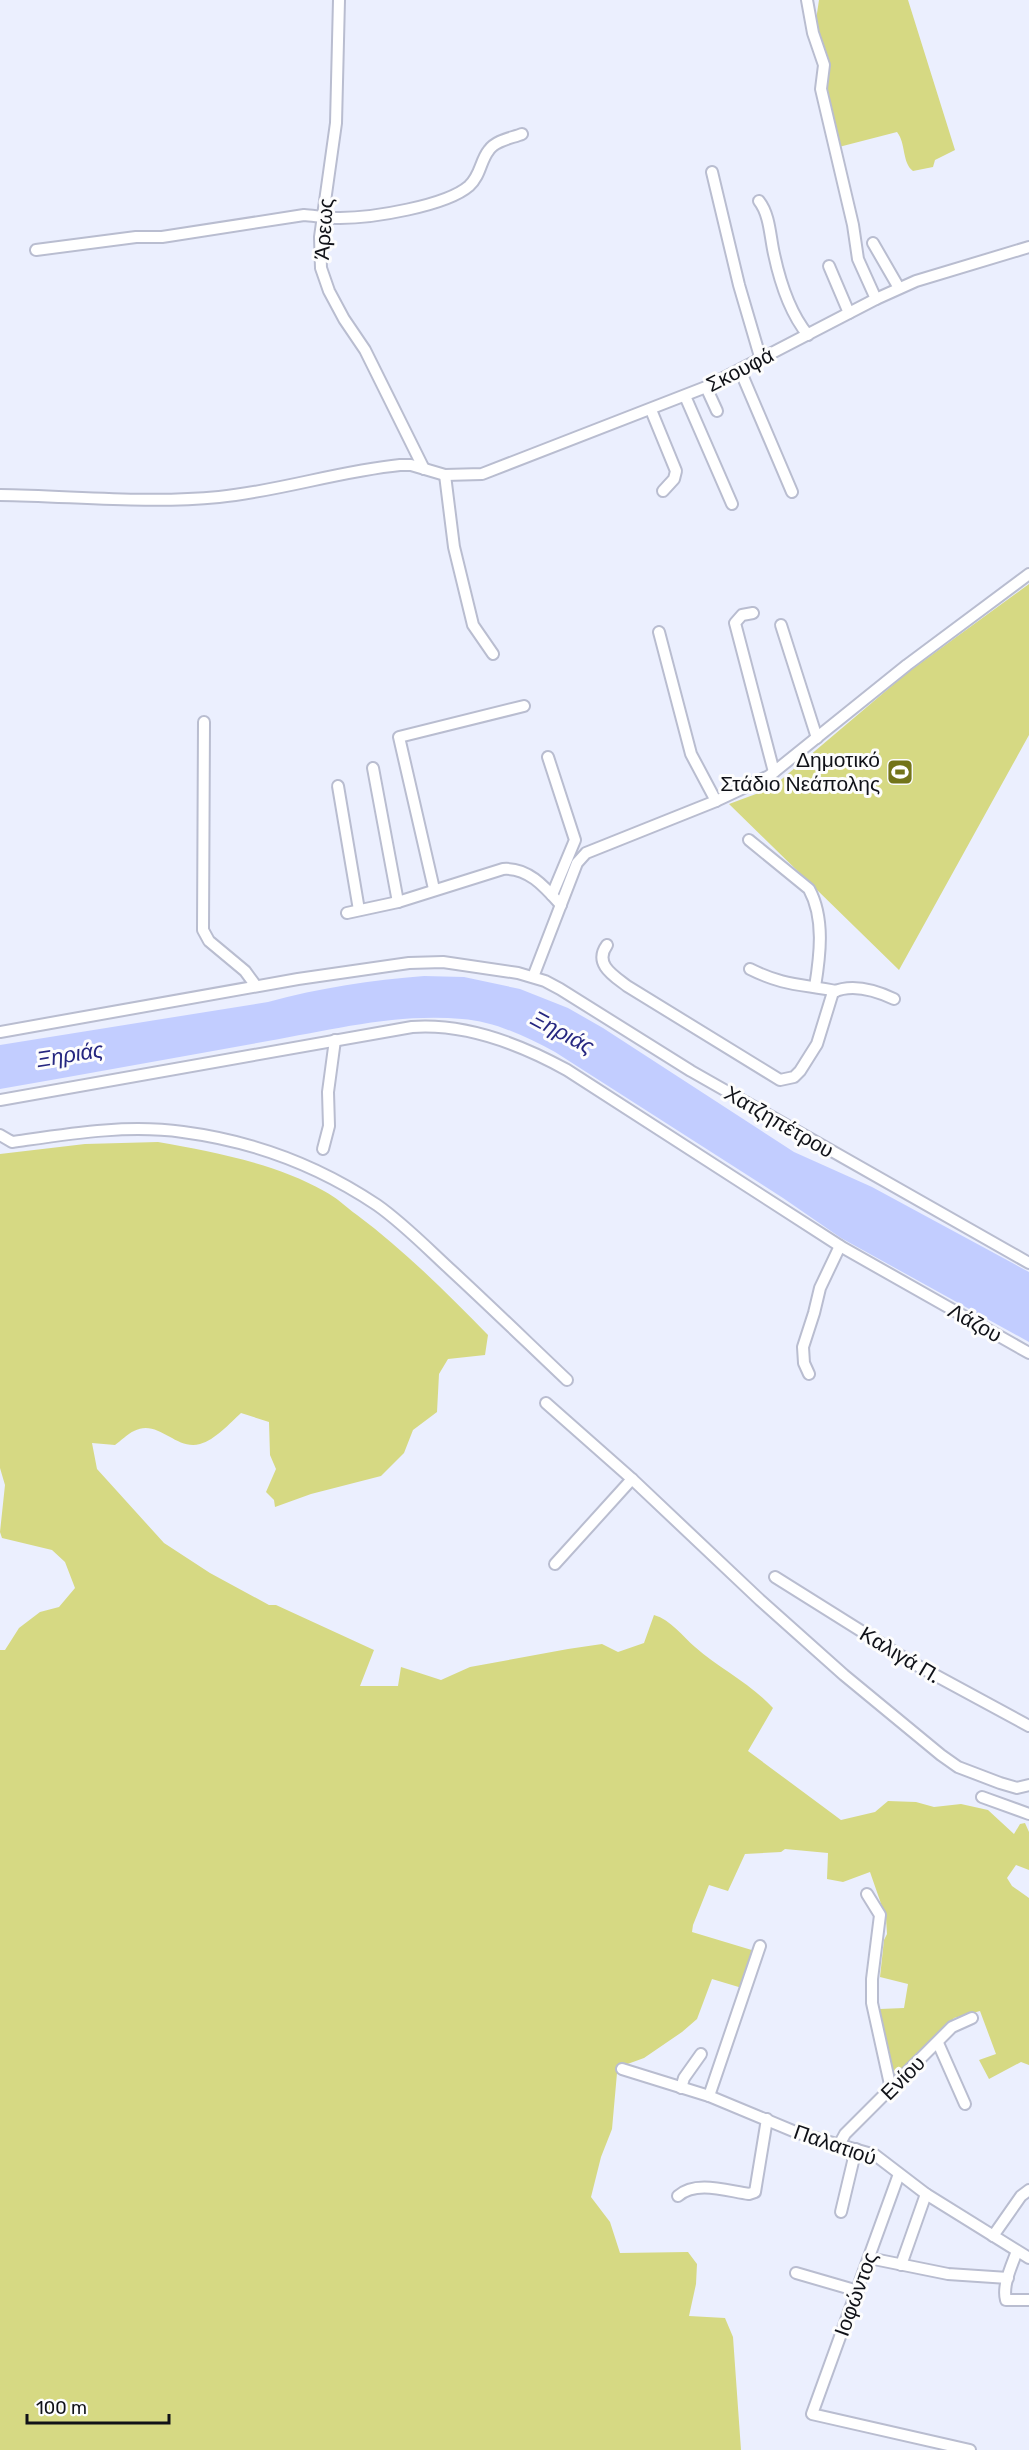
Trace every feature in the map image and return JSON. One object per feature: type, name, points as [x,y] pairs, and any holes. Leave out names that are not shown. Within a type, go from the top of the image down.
[{"type":"street","name":"Άρεως","points":[[339,0],[336,123],[322,218],[319,251],[321,268],[329,291],[365,350],[424,470]]},
{"type":"street","points":[[807,0],[813,33],[824,65],[821,89],[853,225],[858,259],[876,299]]},
{"type":"street","points":[[36,250],[136,237],[162,237],[304,215],[322,218],[366,216],[428,204],[446,199],[474,182],[489,149],[501,141],[522,134]]},
{"type":"street","points":[[712,172],[739,285],[761,360]]},
{"type":"street","points":[[759,201],[765,211],[776,263],[794,317],[808,335]]},
{"type":"street","points":[[873,243],[899,288]]},
{"type":"street","name":"Σκουφά","points":[[0,495],[197,499],[291,486],[386,466],[411,465],[445,475],[482,474],[686,396],[761,360],[899,288],[933,274],[1029,247]]},
{"type":"street","points":[[829,266],[849,313]]},
{"type":"street","points":[[740,370],[792,492]]},
{"type":"street","points":[[706,387],[717,411]]},
{"type":"street","points":[[686,396],[732,504]]},
{"type":"street","points":[[651,410],[676,471],[674,479],[663,491]]},
{"type":"street","points":[[445,475],[454,547],[473,625],[493,654]]},
{"type":"street","points":[[533,977],[577,863],[586,853],[716,801],[774,772],[916,658],[1029,574]]},
{"type":"street","points":[[753,613],[742,615],[735,623],[774,772]]},
{"type":"street","points":[[781,624],[817,738]]},
{"type":"street","points":[[659,632],[689,748],[700,775],[716,801]]},
{"type":"street","points":[[434,889],[399,737],[524,706]]},
{"type":"street","points":[[204,722],[203,930],[209,941],[246,971],[256,986]]},
{"type":"street","points":[[548,757],[575,840],[552,895]]},
{"type":"street","points":[[372,768],[398,902]]},
{"type":"street","points":[[338,786],[359,910]]},
{"type":"street","points":[[749,840],[809,889],[815,900],[818,915],[819,958],[815,987]]},
{"type":"street","points":[[347,913],[398,902],[434,889],[503,869],[514,868],[527,873],[561,905]]},
{"type":"street","points":[[607,945],[602,954],[602,963],[606,970],[627,986],[780,1080],[794,1077],[801,1071],[812,1053],[826,1019],[831,996],[836,991]]},
{"type":"street","name":"Χατζηπέτρου","points":[[0,1032],[256,986],[425,962],[452,963],[533,977],[560,989],[691,1071],[1029,1263]]},
{"type":"street","points":[[750,969],[771,980],[786,984],[836,991],[848,988],[871,989],[894,999]]},
{"type":"street","name":"Λάζου","points":[[0,1100],[412,1028],[445,1027],[475,1032],[533,1052],[567,1070],[840,1246],[1029,1353]]},
{"type":"street","points":[[322,1149],[329,1126],[328,1092],[335,1040]]},
{"type":"street","points":[[0,1136],[12,1142],[105,1130],[182,1131],[232,1140],[269,1151],[307,1167],[378,1206],[414,1235],[567,1380]]},
{"type":"street","points":[[809,1374],[804,1363],[803,1347],[820,1288],[840,1246]]},
{"type":"street","points":[[546,1403],[632,1479],[836,1668],[941,1755],[958,1767],[1000,1783],[1017,1788],[1029,1785]]},
{"type":"street","points":[[555,1564],[632,1479]]},
{"type":"street","name":"Καλιγά Π.","points":[[775,1577],[909,1661],[1029,1726]]},
{"type":"street","points":[[982,1797],[1029,1814]]},
{"type":"street","points":[[867,1894],[880,1915],[872,1979],[872,2003],[887,2061],[891,2089]]},
{"type":"street","points":[[709,2096],[760,1946]]},
{"type":"street","name":"Ενίου","points":[[839,2145],[845,2134],[952,2027],[972,2018]]},
{"type":"street","points":[[938,2043],[965,2104]]},
{"type":"street","points":[[681,2088],[684,2078],[701,2054]]},
{"type":"street","name":"Παλατιού","points":[[622,2069],[709,2096],[798,2133],[875,2156],[926,2194],[1029,2258]]},
{"type":"street","points":[[678,2196],[694,2187],[749,2194],[755,2192],[767,2119]]},
{"type":"street","points":[[841,2212],[856,2149]]},
{"type":"street","name":"Ιοφώντος","points":[[899,2174],[812,2414],[970,2450]]},
{"type":"street","points":[[993,2236],[1021,2196],[1029,2190]]},
{"type":"street","points":[[901,2265],[926,2194]]},
{"type":"street","points":[[1017,2251],[1004,2294],[1006,2300],[1029,2300]]},
{"type":"street","points":[[869,2258],[953,2275],[1008,2278]]},
{"type":"street","points":[[796,2273],[858,2291]]},
{"type":"green space","points":[[819,0],[908,0],[955,150],[935,160],[933,167],[913,171],[907,163],[897,132],[835,148],[825,101],[816,20]]},
{"type":"green space","name":"Δημοτικό Στάδιο Νεάπολης","points":[[1029,584],[1029,735],[899,970],[729,804],[767,790],[776,784],[907,673]]},
{"type":"green space","points":[[158,1142],[221,1154],[265,1166],[286,1173],[328,1193],[409,1258],[488,1335],[485,1355],[448,1359],[439,1374],[437,1412],[413,1430],[404,1453],[381,1476],[311,1494],[275,1507],[274,1500],[266,1492],[276,1469],[270,1455],[269,1422],[241,1413],[217,1435],[200,1444],[183,1443],[159,1431],[143,1428],[131,1432],[115,1445],[92,1443],[97,1469],[164,1543],[210,1573],[269,1605],[276,1605],[374,1650],[360,1686],[398,1686],[401,1667],[441,1680],[470,1667],[568,1649],[602,1644],[618,1652],[644,1643],[654,1615],[671,1624],[690,1643],[755,1691],[773,1708],[748,1751],[841,1820],[875,1812],[888,1801],[916,1802],[934,1807],[961,1804],[988,1810],[1014,1834],[1020,1824],[1025,1823],[1029,1832],[1029,1870],[1016,1865],[1007,1878],[1012,1886],[1029,1898],[1029,2065],[1021,2062],[989,2079],[979,2060],[996,2054],[980,2011],[954,2018],[896,2080],[880,2018],[880,2009],[904,2008],[908,1984],[880,1977],[884,1940],[887,1934],[886,1918],[870,1872],[843,1882],[827,1879],[828,1853],[785,1849],[781,1852],[745,1854],[728,1891],[709,1885],[693,1925],[692,1932],[755,1951],[742,1988],[712,1979],[697,2019],[644,2058],[622,2066],[617,2073],[612,2129],[601,2157],[591,2197],[610,2222],[620,2253],[688,2252],[697,2264],[696,2284],[689,2316],[725,2318],[733,2337],[741,2450],[0,2450],[0,1650],[5,1650],[19,1628],[40,1612],[59,1607],[75,1588],[65,1562],[52,1550],[2,1538],[0,1532],[5,1485],[0,1468],[0,1154],[85,1144]]},
{"type":"water","name":"Ξηριάς","points":[[424,976],[464,977],[520,989],[568,1008],[603,1028],[794,1152],[872,1187],[1029,1272],[1029,1342],[841,1238],[783,1198],[555,1052],[522,1035],[474,1020],[413,1018],[389,1020],[0,1089],[0,1045],[268,1002],[346,985]]},
{"type":"place","name":"Δημοτικό Στάδιο Νεάπολης","points":[[900,772]]}]
